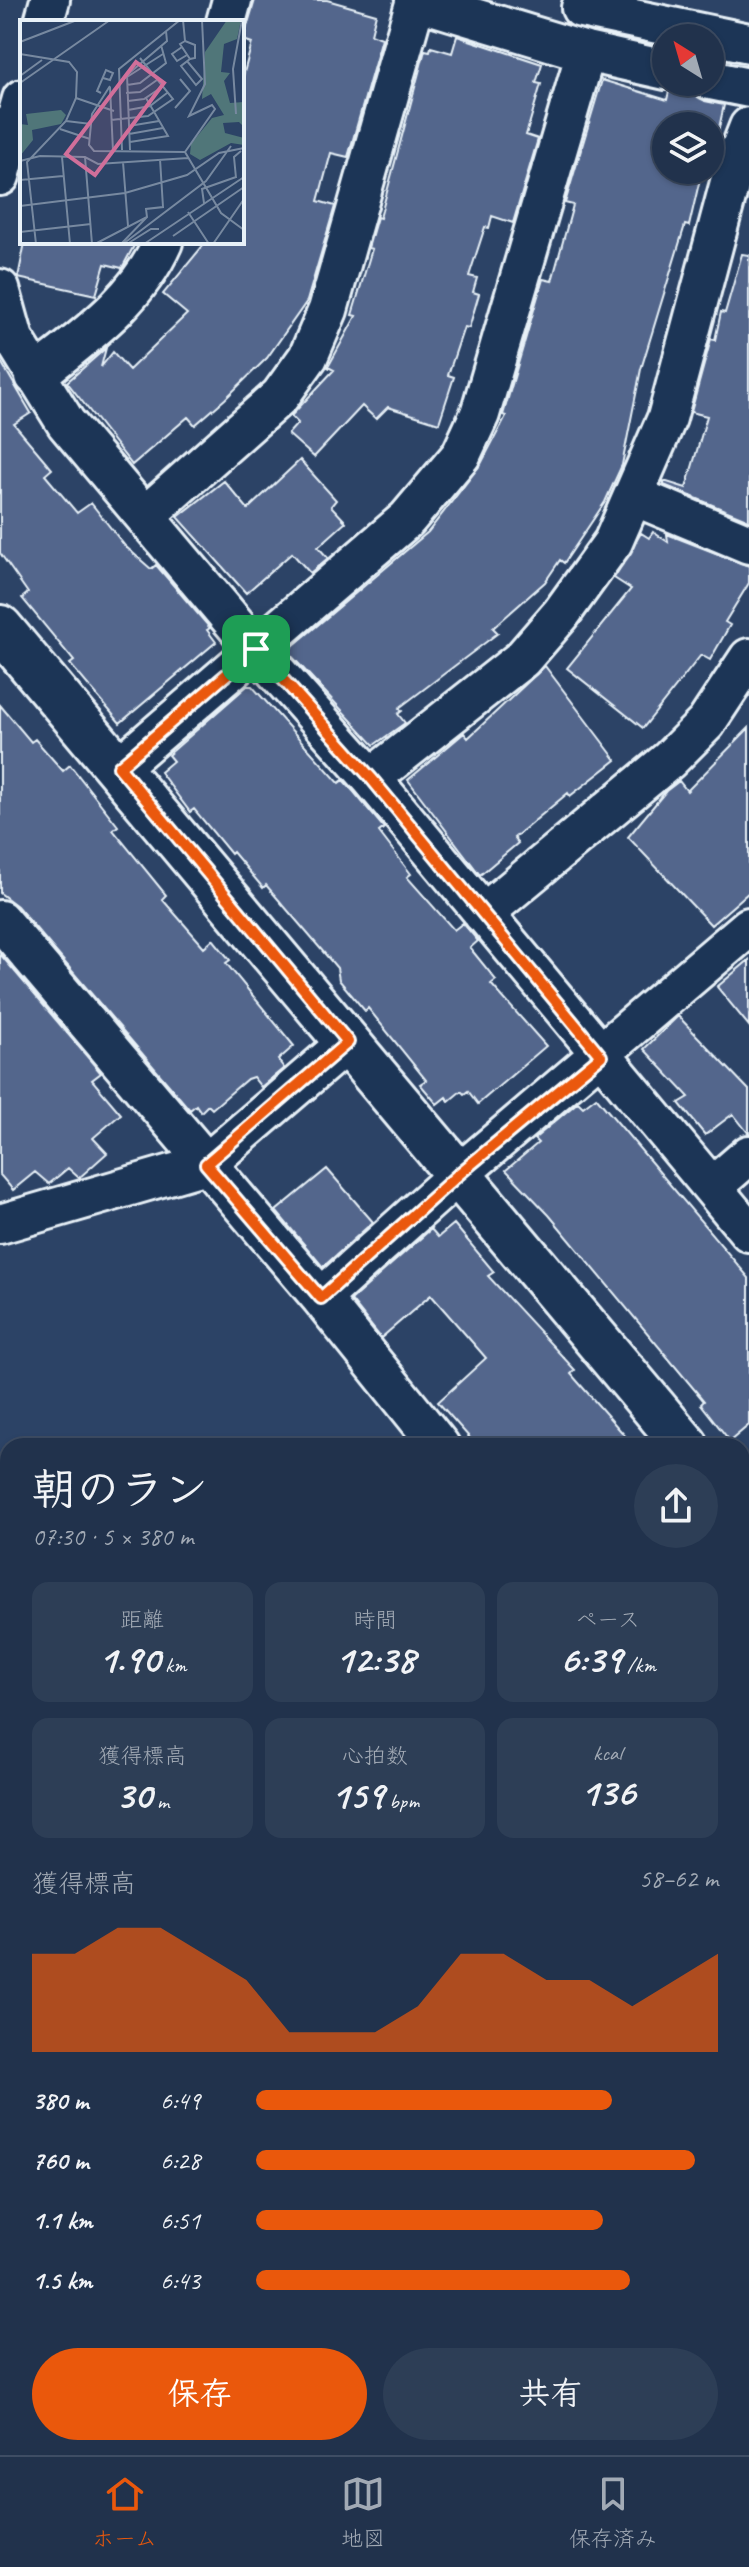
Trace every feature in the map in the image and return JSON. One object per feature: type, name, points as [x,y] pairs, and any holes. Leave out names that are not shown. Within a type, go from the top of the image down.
[{"type":"street","points":[[45,20],[50,0]]},
{"type":"street","points":[[227,20],[232,0]]},
{"type":"street","points":[[145,516],[280,396],[308,357],[328,310],[415,0],[586,52],[652,67]]},
{"type":"street","points":[[581,8],[749,43]]},
{"type":"street","points":[[119,767],[407,519],[461,455],[480,414],[586,52]]},
{"type":"street","points":[[724,83],[749,88]]},
{"type":"street","points":[[0,176],[20,106]]},
{"type":"street","points":[[371,778],[522,659],[561,614],[613,542],[667,418],[736,160],[749,127]]},
{"type":"street","points":[[35,376],[104,321],[150,271],[162,244]]},
{"type":"street","points":[[0,289],[7,343],[35,376],[66,423],[256,649],[371,778],[749,1232]]},
{"type":"street","points":[[634,496],[749,544]]},
{"type":"street","points":[[0,628],[679,1438]]},
{"type":"street","points":[[483,914],[669,760],[706,723],[749,658]]},
{"type":"street","points":[[0,920],[321,1298],[421,1438]]},
{"type":"street","points":[[321,1298],[459,1174],[749,927]]},
{"type":"street","points":[[0,1224],[206,1164],[348,1042]]},
{"type":"street","points":[[712,1187],[749,1155]]},
{"type":"building","points":[[255,0],[327,0],[376,14],[371,34],[382,38],[348,157],[331,153],[318,201],[335,206],[307,301],[267,358],[225,399],[195,425],[188,417],[132,465],[67,382],[106,348],[101,367],[113,352],[129,370],[187,314],[163,294],[204,244],[244,244],[244,73],[252,43],[244,40]]},
{"type":"building","points":[[457,36],[542,64],[536,83],[541,84],[526,135],[538,139],[513,223],[492,216],[489,228],[485,227],[469,276],[477,278],[473,292],[479,294],[469,328],[464,327],[448,375],[454,377],[439,423],[388,407],[376,419],[362,406],[314,457],[288,434],[298,423],[291,416],[334,370],[328,367],[356,316],[352,315],[372,249],[368,248],[377,217],[380,218],[425,50],[430,51],[431,47],[452,53]]},
{"type":"building","points":[[602,80],[667,100],[668,96],[698,96],[705,101],[724,105],[722,112],[652,112],[652,184],[699,184],[689,226],[685,225],[641,369],[622,465],[605,502],[564,563],[560,560],[545,582],[493,628],[498,633],[399,708],[402,711],[398,714],[405,723],[374,745],[287,651],[428,532],[481,464],[506,416],[503,415],[543,279],[552,281],[573,205],[565,203]]},
{"type":"building","points":[[25,244],[135,244],[122,268],[105,264],[96,295],[18,278]]},
{"type":"building","points":[[742,254],[749,255],[749,520],[664,485],[664,481],[686,488],[707,416],[691,412],[711,339],[715,340],[721,312],[725,313]]},
{"type":"building","points":[[0,360],[31,413],[14,424],[52,469],[45,475],[77,513],[91,503],[125,546],[151,569],[156,565],[210,628],[207,630],[216,642],[120,723],[70,664],[74,661],[22,598],[28,593],[0,553]]},
{"type":"building","points":[[300,460],[336,500],[331,506],[346,522],[318,547],[328,558],[310,573],[292,553],[246,593],[178,517],[224,481],[248,509]]},
{"type":"building","points":[[653,532],[668,542],[667,534],[749,566],[749,583],[725,622],[730,625],[710,660],[701,655],[643,728],[567,668],[631,589],[614,578],[641,533],[649,538]]},
{"type":"building","points":[[545,666],[616,760],[570,796],[568,793],[514,838],[518,843],[480,875],[408,780],[464,733],[468,738]]},
{"type":"building","points":[[247,686],[252,686],[339,783],[343,780],[354,792],[384,828],[379,832],[411,874],[407,877],[454,930],[463,923],[478,941],[470,948],[496,980],[491,984],[546,1046],[478,1104],[468,1091],[464,1094],[461,1091],[449,1101],[446,1097],[437,1104],[420,1084],[426,1080],[368,1008],[365,1011],[339,980],[337,968],[266,885],[263,888],[194,809],[190,812],[160,772],[173,761],[168,755]]},
{"type":"building","points":[[0,705],[31,742],[35,739],[63,771],[70,765],[118,826],[113,830],[166,895],[162,899],[204,947],[213,939],[230,960],[226,963],[294,1046],[278,1060],[284,1068],[261,1087],[253,1077],[212,1109],[208,1105],[201,1112],[196,1105],[190,1110],[17,906],[0,893]]},
{"type":"building","points":[[749,728],[749,892],[711,925],[628,837],[666,791],[679,781],[687,791]]},
{"type":"building","points":[[0,954],[101,1073],[92,1080],[121,1114],[93,1138],[107,1153],[79,1178],[68,1168],[49,1184],[35,1172],[13,1190],[0,1175]]},
{"type":"building","points":[[749,960],[749,1026],[717,987]]},
{"type":"building","points":[[678,1016],[749,1090],[749,1134],[733,1114],[705,1135],[679,1103],[689,1097],[644,1049]]},
{"type":"building","points":[[596,1097],[749,1278],[749,1425],[734,1438],[728,1438],[701,1404],[704,1401],[549,1215],[506,1170],[538,1143],[534,1139],[578,1102],[583,1107]]},
{"type":"building","points":[[327,1169],[373,1222],[323,1267],[276,1211]]},
{"type":"building","points":[[454,1224],[494,1272],[488,1276],[575,1370],[571,1374],[627,1438],[470,1438],[438,1402],[486,1358],[431,1295],[381,1338],[351,1300],[431,1229],[438,1237]]},
{"type":"route","points":[[256,649],[371,778],[601,1056],[459,1174],[321,1298],[206,1164],[348,1042],[119,767],[256,649]]}]
